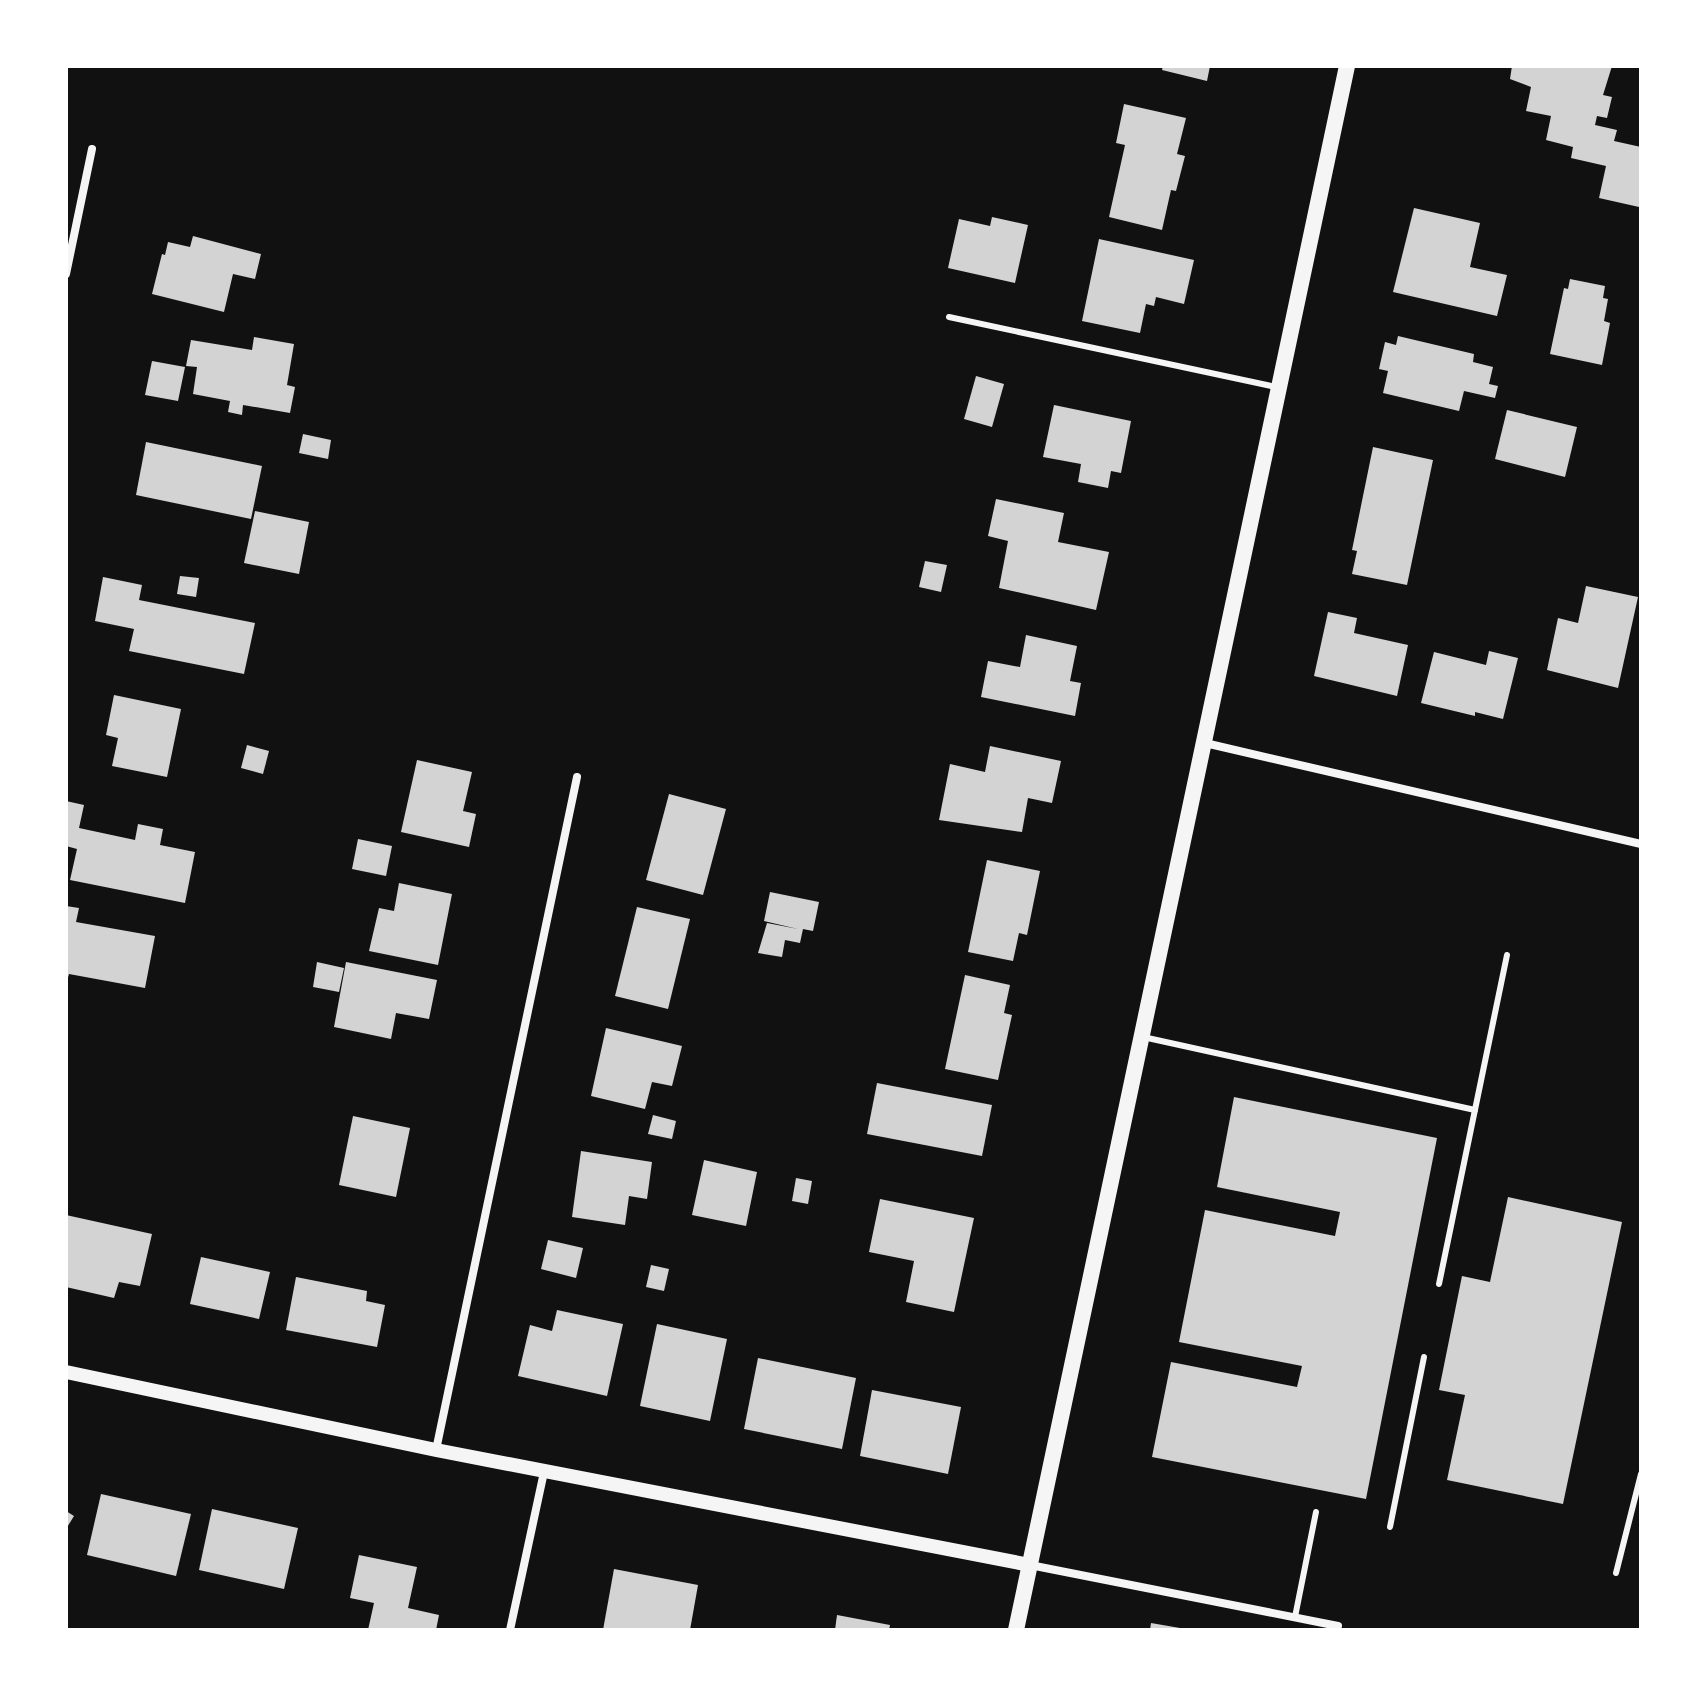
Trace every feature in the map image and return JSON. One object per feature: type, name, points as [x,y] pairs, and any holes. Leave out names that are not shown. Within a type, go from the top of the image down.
[{"type":"main road","points":[[1016,1630],[1347,66]]},
{"type":"street","points":[[66,274],[92,149]]},
{"type":"street","points":[[1205,743],[1641,844]]},
{"type":"street","points":[[436,1450],[577,777]]},
{"type":"street","points":[[66,1372],[544,1472],[1338,1626]]},
{"type":"street","points":[[510,1630],[544,1472]]},
{"type":"lane","points":[[949,317],[1279,388]]},
{"type":"lane","points":[[1439,1284],[1507,955]]},
{"type":"lane","points":[[1143,1037],[1475,1110]]},
{"type":"lane","points":[[1390,1527],[1424,1357]]},
{"type":"lane","points":[[1616,1573],[1641,1474]]},
{"type":"lane","points":[[1295,1617],[1316,1512]]},
{"type":"building","points":[[1163,66],[1210,66],[1207,81],[1162,70]]},
{"type":"building","points":[[1512,66],[1612,66],[1603,95],[1612,97],[1607,118],[1597,116],[1595,125],[1617,130],[1614,141],[1641,147],[1639,207],[1599,198],[1606,166],[1571,158],[1573,147],[1546,140],[1551,116],[1526,111],[1531,87],[1510,79]]},
{"type":"building","points":[[1124,104],[1186,118],[1177,154],[1185,156],[1176,191],[1171,190],[1162,230],[1109,217],[1125,145],[1116,143]]},
{"type":"building","points":[[1414,208],[1480,223],[1470,267],[1507,275],[1497,316],[1393,292]]},
{"type":"building","points":[[992,217],[1028,225],[1015,283],[948,268],[959,219],[990,226]]},
{"type":"building","points":[[193,236],[261,254],[255,279],[233,274],[224,312],[152,294],[168,242],[190,247]]},
{"type":"building","points":[[1099,239],[1194,260],[1184,304],[1156,297],[1154,306],[1146,304],[1140,333],[1082,321]]},
{"type":"building","points":[[1570,279],[1605,286],[1603,298],[1608,299],[1604,321],[1610,323],[1602,365],[1550,354],[1564,288],[1568,289]]},
{"type":"building","points":[[1398,336],[1474,354],[1473,362],[1493,367],[1489,384],[1498,386],[1495,398],[1464,391],[1459,411],[1383,393],[1388,371],[1379,369],[1385,342],[1396,345]]},
{"type":"building","points":[[254,337],[294,344],[287,385],[295,387],[290,413],[243,405],[242,415],[228,412],[230,401],[193,394],[197,367],[186,366],[191,340],[252,350]]},
{"type":"building","points":[[152,361],[185,367],[178,401],[145,395]]},
{"type":"building","points":[[976,376],[1004,384],[992,427],[964,419]]},
{"type":"building","points":[[1054,405],[1131,421],[1121,473],[1111,471],[1108,488],[1078,482],[1081,464],[1043,457]]},
{"type":"building","points":[[1507,410],[1577,427],[1565,477],[1495,459]]},
{"type":"building","points":[[303,434],[331,440],[328,459],[299,453]]},
{"type":"building","points":[[146,442],[262,466],[251,519],[136,495]]},
{"type":"building","points":[[1373,447],[1433,460],[1407,585],[1352,574],[1357,551],[1352,550]]},
{"type":"building","points":[[996,499],[1064,513],[1058,542],[1109,552],[1096,610],[999,588],[1008,541],[988,536]]},
{"type":"building","points":[[255,511],[309,522],[299,574],[244,563]]},
{"type":"building","points":[[925,561],[947,565],[941,592],[919,587]]},
{"type":"building","points":[[180,576],[199,578],[196,597],[177,594]]},
{"type":"building","points":[[103,577],[142,585],[139,600],[255,623],[244,674],[129,651],[134,629],[95,621]]},
{"type":"building","points":[[1586,586],[1638,597],[1618,688],[1547,670],[1558,618],[1578,623]]},
{"type":"building","points":[[1328,612],[1357,618],[1354,633],[1408,645],[1397,696],[1314,676]]},
{"type":"building","points":[[1026,635],[1077,646],[1070,681],[1081,683],[1075,716],[981,697],[988,661],[1020,667]]},
{"type":"building","points":[[1489,651],[1518,658],[1503,719],[1475,712],[1475,716],[1421,703],[1434,652],[1486,665]]},
{"type":"building","points":[[114,695],[181,709],[167,777],[112,766],[118,738],[106,735]]},
{"type":"building","points":[[247,745],[269,751],[263,774],[241,768]]},
{"type":"building","points":[[990,746],[1061,761],[1052,803],[1028,798],[1022,832],[939,820],[950,764],[985,772]]},
{"type":"building","points":[[417,760],[472,772],[463,811],[476,814],[469,847],[401,832]]},
{"type":"building","points":[[669,794],[726,809],[703,895],[646,880]]},
{"type":"building","points":[[66,801],[84,805],[79,828],[135,840],[138,824],[163,829],[160,845],[195,852],[185,903],[70,880],[77,849],[66,846]]},
{"type":"building","points":[[358,839],[392,846],[386,876],[352,869]]},
{"type":"building","points":[[987,860],[1040,871],[1027,935],[1019,933],[1013,961],[968,952]]},
{"type":"building","points":[[399,883],[452,894],[438,965],[369,951],[379,908],[394,911]]},
{"type":"building","points":[[770,892],[819,902],[813,931],[803,929],[800,943],[785,940],[782,957],[758,953],[767,923],[798,929],[764,921]]},
{"type":"building","points":[[66,906],[79,908],[76,922],[155,936],[145,988],[69,974],[66,984]]},
{"type":"building","points":[[637,907],[690,919],[668,1009],[615,996]]},
{"type":"building","points":[[317,962],[344,968],[339,992],[313,987]]},
{"type":"building","points":[[346,962],[437,980],[429,1019],[396,1013],[391,1039],[334,1027]]},
{"type":"building","points":[[965,975],[1010,985],[1004,1013],[1012,1015],[998,1080],[945,1069]]},
{"type":"building","points":[[606,1028],[682,1046],[672,1086],[652,1082],[645,1109],[591,1096]]},
{"type":"building","points":[[877,1083],[992,1105],[982,1156],[867,1134]]},
{"type":"building","points":[[1234,1097],[1437,1138],[1366,1499],[1152,1457],[1171,1362],[1297,1387],[1302,1366],[1179,1342],[1205,1210],[1335,1236],[1340,1212],[1217,1187]]},
{"type":"building","points":[[653,1115],[676,1121],[672,1139],[648,1134]]},
{"type":"building","points":[[353,1116],[410,1128],[396,1197],[339,1185]]},
{"type":"building","points":[[581,1151],[652,1162],[647,1199],[629,1196],[625,1225],[572,1217]]},
{"type":"building","points":[[704,1160],[757,1172],[746,1226],[692,1215]]},
{"type":"building","points":[[796,1178],[812,1181],[808,1204],[792,1201]]},
{"type":"building","points":[[1508,1197],[1622,1222],[1563,1504],[1447,1480],[1465,1395],[1439,1390],[1462,1276],[1490,1282]]},
{"type":"building","points":[[880,1199],[974,1218],[954,1312],[906,1302],[914,1261],[869,1252]]},
{"type":"building","points":[[66,1215],[152,1234],[140,1286],[119,1282],[114,1298],[66,1287]]},
{"type":"building","points":[[548,1240],[583,1248],[576,1278],[541,1269]]},
{"type":"building","points":[[201,1257],[270,1272],[259,1319],[190,1304]]},
{"type":"building","points":[[651,1265],[669,1269],[664,1291],[646,1287]]},
{"type":"building","points":[[296,1277],[367,1291],[366,1301],[385,1305],[377,1347],[286,1330]]},
{"type":"building","points":[[557,1310],[623,1324],[607,1396],[518,1376],[530,1325],[552,1331]]},
{"type":"building","points":[[657,1324],[727,1339],[710,1421],[640,1406]]},
{"type":"building","points":[[758,1358],[856,1378],[842,1449],[744,1429]]},
{"type":"building","points":[[872,1390],[961,1407],[948,1474],[860,1456]]},
{"type":"building","points":[[101,1494],[191,1514],[176,1576],[87,1555]]},
{"type":"building","points":[[212,1509],[298,1528],[284,1589],[199,1570]]},
{"type":"building","points":[[66,1511],[74,1516],[66,1529]]},
{"type":"building","points":[[359,1555],[417,1567],[408,1608],[439,1615],[436,1630],[368,1630],[374,1603],[350,1598]]},
{"type":"building","points":[[614,1569],[698,1585],[690,1630],[603,1630]]},
{"type":"building","points":[[837,1615],[890,1625],[889,1630],[835,1630]]},
{"type":"building","points":[[1151,1623],[1180,1628],[1150,1630]]}]
